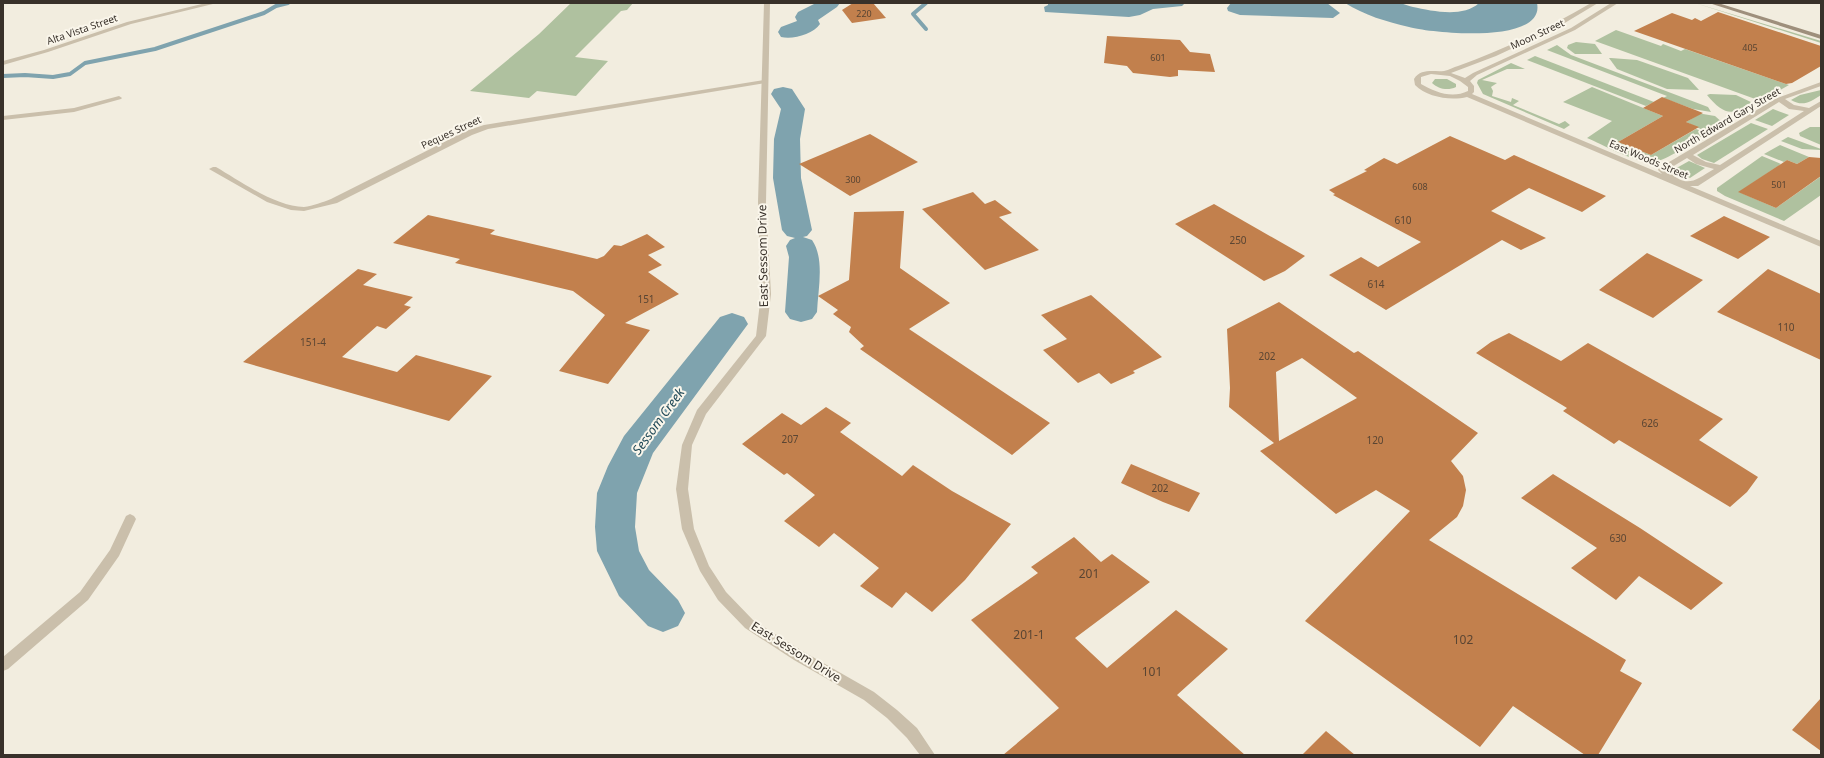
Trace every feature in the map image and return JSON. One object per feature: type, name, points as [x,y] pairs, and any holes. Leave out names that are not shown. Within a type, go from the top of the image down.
[{"type":"main road","points":[[1712,3],[1821,37]]},
{"type":"street","name":"Alta Vista Street","points":[[3,63],[46,52],[129,23],[214,3]]},
{"type":"street","name":"East Sessom Drive","points":[[767,3],[762,202],[766,294],[761,336],[701,413],[687,445],[682,489],[688,529],[704,568],[722,596],[749,624],[799,656],[869,696],[892,714],[912,733],[928,755]]},
{"type":"street","name":"Moon Street","points":[[1444,73],[1501,52],[1556,26],[1595,3]]},
{"type":"street","name":"Moon Street","points":[[1466,81],[1475,74],[1573,29],[1615,3]]},
{"type":"street","points":[[1444,73],[1466,81],[1472,90],[1468,95],[1454,97],[1435,94],[1423,89],[1416,79],[1424,74],[1444,73]]},
{"type":"street","name":"Peques Street","points":[[213,169],[286,207],[309,208],[334,201],[469,133],[487,126],[764,82]]},
{"type":"street","name":"North Edward Gary Street","points":[[1675,182],[1662,170],[1779,99],[1821,84]]},
{"type":"street","name":"East Woods Street","points":[[1468,95],[1821,244]]},
{"type":"street","points":[[3,118],[74,110],[119,98]]},
{"type":"street","points":[[1779,99],[1792,107],[1812,110]]},
{"type":"street","points":[[1675,182],[1695,184],[1821,103]]},
{"type":"street","points":[[1688,154],[1691,158],[1702,164],[1721,167]]},
{"type":"street","points":[[3,665],[84,596],[115,553],[130,519]]},
{"type":"green space","points":[[571,3],[633,3],[627,10],[621,11],[575,57],[608,61],[576,96],[537,91],[529,98],[470,91],[539,34]]},
{"type":"green space","points":[[1695,3],[1821,41],[1821,43]]},
{"type":"green space","points":[[1616,30],[1661,46],[1663,44],[1681,51],[1685,49],[1789,85],[1761,101],[1595,41]]},
{"type":"green space","points":[[1576,42],[1595,44],[1602,54],[1575,54],[1567,48],[1568,45]]},
{"type":"green space","points":[[1557,45],[1571,55],[1708,107],[1711,112],[1693,109],[1663,98],[1667,96],[1547,50]]},
{"type":"green space","points":[[1535,56],[1654,102],[1646,106],[1527,60]]},
{"type":"green space","points":[[1609,58],[1637,60],[1688,78],[1699,90],[1667,89],[1617,69]]},
{"type":"green space","points":[[1511,63],[1525,69],[1507,69],[1482,80],[1497,83],[1491,87],[1493,91],[1492,96],[1511,102],[1512,98],[1519,101],[1513,105],[1559,124],[1565,121],[1570,125],[1564,129],[1483,94],[1477,83],[1478,80]]},
{"type":"green space","points":[[1435,79],[1447,79],[1456,84],[1456,87],[1450,89],[1440,88],[1432,83]]},
{"type":"green space","points":[[1592,87],[1663,116],[1618,142],[1651,155],[1696,129],[1707,133],[1675,153],[1658,161],[1650,162],[1622,154],[1587,138],[1612,121],[1563,102]]},
{"type":"green space","points":[[1821,90],[1821,95],[1806,103],[1799,103],[1791,100],[1800,95]]},
{"type":"green space","points":[[1707,95],[1736,95],[1753,103],[1733,112],[1723,110]]},
{"type":"green space","points":[[1773,109],[1789,115],[1772,126],[1755,120]]},
{"type":"green space","points":[[1697,113],[1715,116],[1724,124],[1709,133],[1686,122],[1698,115]]},
{"type":"green space","points":[[1751,123],[1768,129],[1714,163],[1702,159],[1697,155]]},
{"type":"green space","points":[[1810,127],[1821,127],[1821,145],[1800,136],[1799,133]]},
{"type":"green space","points":[[1788,137],[1821,150],[1802,149],[1781,141]]},
{"type":"green space","points":[[1780,145],[1809,157],[1797,164],[1787,160],[1784,162],[1764,154]]},
{"type":"green space","points":[[1762,156],[1781,164],[1739,192],[1776,208],[1820,177],[1821,195],[1784,221],[1725,196],[1717,191],[1717,188]]},
{"type":"green space","points":[[1689,161],[1705,168],[1690,178],[1673,170]]},
{"type":"water","points":[[1048,3],[1185,3],[1182,6],[1153,9],[1140,15],[1129,17],[1045,12],[1044,7],[1048,5]]},
{"type":"water","points":[[1231,3],[1327,3],[1340,13],[1333,18],[1240,15],[1228,11],[1227,8]]},
{"type":"water","points":[[1345,3],[1400,3],[1421,9],[1456,12],[1465,11],[1479,3],[1537,3],[1535,16],[1524,25],[1506,31],[1461,33],[1439,32],[1401,25],[1368,15]]},
{"type":"building","points":[[853,3],[873,3],[886,18],[852,23],[842,10]]},
{"type":"building","points":[[1718,12],[1821,46],[1821,66],[1792,83],[1786,84],[1634,31],[1672,13],[1692,20],[1695,18],[1701,21]]},
{"type":"building","points":[[1107,36],[1180,40],[1190,52],[1210,54],[1215,72],[1178,70],[1178,76],[1170,77],[1133,73],[1127,66],[1104,63]]},
{"type":"building","points":[[1662,97],[1703,113],[1686,122],[1699,127],[1651,155],[1618,142],[1663,116],[1643,108]]},
{"type":"building","points":[[870,134],[918,162],[850,196],[799,164]]},
{"type":"building","points":[[1450,136],[1505,160],[1514,155],[1606,196],[1582,212],[1529,188],[1491,211],[1546,238],[1521,250],[1502,240],[1386,310],[1329,275],[1361,257],[1378,267],[1421,242],[1333,195],[1335,194],[1329,190],[1367,171],[1364,170],[1384,158],[1397,164]]},
{"type":"building","points":[[1809,157],[1821,158],[1821,176],[1776,208],[1738,192],[1787,160],[1797,164]]},
{"type":"building","points":[[973,192],[985,204],[995,200],[1012,213],[999,217],[1039,250],[985,270],[922,209]]},
{"type":"building","points":[[1214,204],[1305,256],[1285,271],[1264,281],[1175,224]]},
{"type":"building","points":[[904,211],[900,268],[950,303],[909,329],[1050,423],[1012,455],[860,349],[864,346],[849,332],[851,327],[833,314],[838,310],[818,296],[849,280],[854,212]]},
{"type":"building","points":[[428,215],[495,230],[490,234],[597,259],[604,256],[614,245],[621,246],[647,234],[665,247],[648,255],[662,265],[648,272],[679,294],[625,323],[650,330],[608,384],[559,371],[605,315],[573,291],[455,263],[460,259],[393,243]]},
{"type":"building","points":[[1724,216],[1770,237],[1738,259],[1690,236]]},
{"type":"building","points":[[1647,253],[1703,280],[1653,318],[1599,290]]},
{"type":"building","points":[[358,269],[377,274],[363,285],[413,297],[404,305],[411,307],[386,329],[377,326],[342,357],[397,372],[416,355],[492,376],[449,421],[243,362]]},
{"type":"building","points":[[1768,269],[1821,294],[1821,360],[1717,312]]},
{"type":"building","points":[[1091,295],[1162,357],[1133,371],[1135,373],[1111,384],[1099,373],[1078,383],[1043,350],[1067,339],[1041,315]]},
{"type":"building","points":[[1279,302],[1354,353],[1358,351],[1478,433],[1451,461],[1463,476],[1466,490],[1463,506],[1457,517],[1429,540],[1626,660],[1620,671],[1642,683],[1598,755],[1585,755],[1513,706],[1480,747],[1305,621],[1410,511],[1376,490],[1336,514],[1260,451],[1274,443],[1229,407],[1230,388],[1227,329]],"holes":[[[1302,358],[1357,398],[1279,441],[1276,372]]]},
{"type":"building","points":[[1509,333],[1561,361],[1588,343],[1723,419],[1699,440],[1758,477],[1747,492],[1730,507],[1619,440],[1614,444],[1563,411],[1567,408],[1476,353],[1491,342]]},
{"type":"building","points":[[826,407],[851,423],[840,432],[902,476],[913,465],[952,491],[1011,524],[965,580],[932,612],[906,592],[892,608],[860,586],[879,568],[834,533],[819,547],[784,521],[815,495],[787,473],[784,475],[742,444],[782,413],[801,425]]},
{"type":"building","points":[[1131,464],[1200,493],[1189,512],[1121,483]]},
{"type":"building","points":[[1553,474],[1640,528],[1723,583],[1691,610],[1639,576],[1616,600],[1571,568],[1597,548],[1521,498]]},
{"type":"building","points":[[1074,537],[1101,562],[1112,554],[1150,582],[1075,638],[1107,668],[1176,610],[1228,649],[1177,695],[1245,755],[1003,755],[1059,708],[971,620],[1038,573],[1031,567]]},
{"type":"building","points":[[1821,698],[1821,751],[1792,730]]},
{"type":"building","points":[[1326,731],[1355,755],[1302,755]]},
{"type":"waterway","points":[[3,76],[25,75],[53,77],[70,74],[85,63],[155,49],[264,13],[276,6],[288,3]]},
{"type":"waterway","name":"Sessom Creek","points":[[789,32],[809,24],[806,17],[816,13],[830,3]]},
{"type":"waterway","points":[[926,3],[913,14],[926,29]]},
{"type":"waterway","name":"Sessom Creek","points":[[783,94],[793,109],[787,139],[787,178],[797,230]]},
{"type":"waterway","name":"Sessom Creek","points":[[801,246],[804,257],[801,312]]},
{"type":"waterway","name":"Sessom Creek","points":[[663,613],[634,583],[618,551],[615,527],[617,493],[627,466],[637,446],[732,324]]}]
